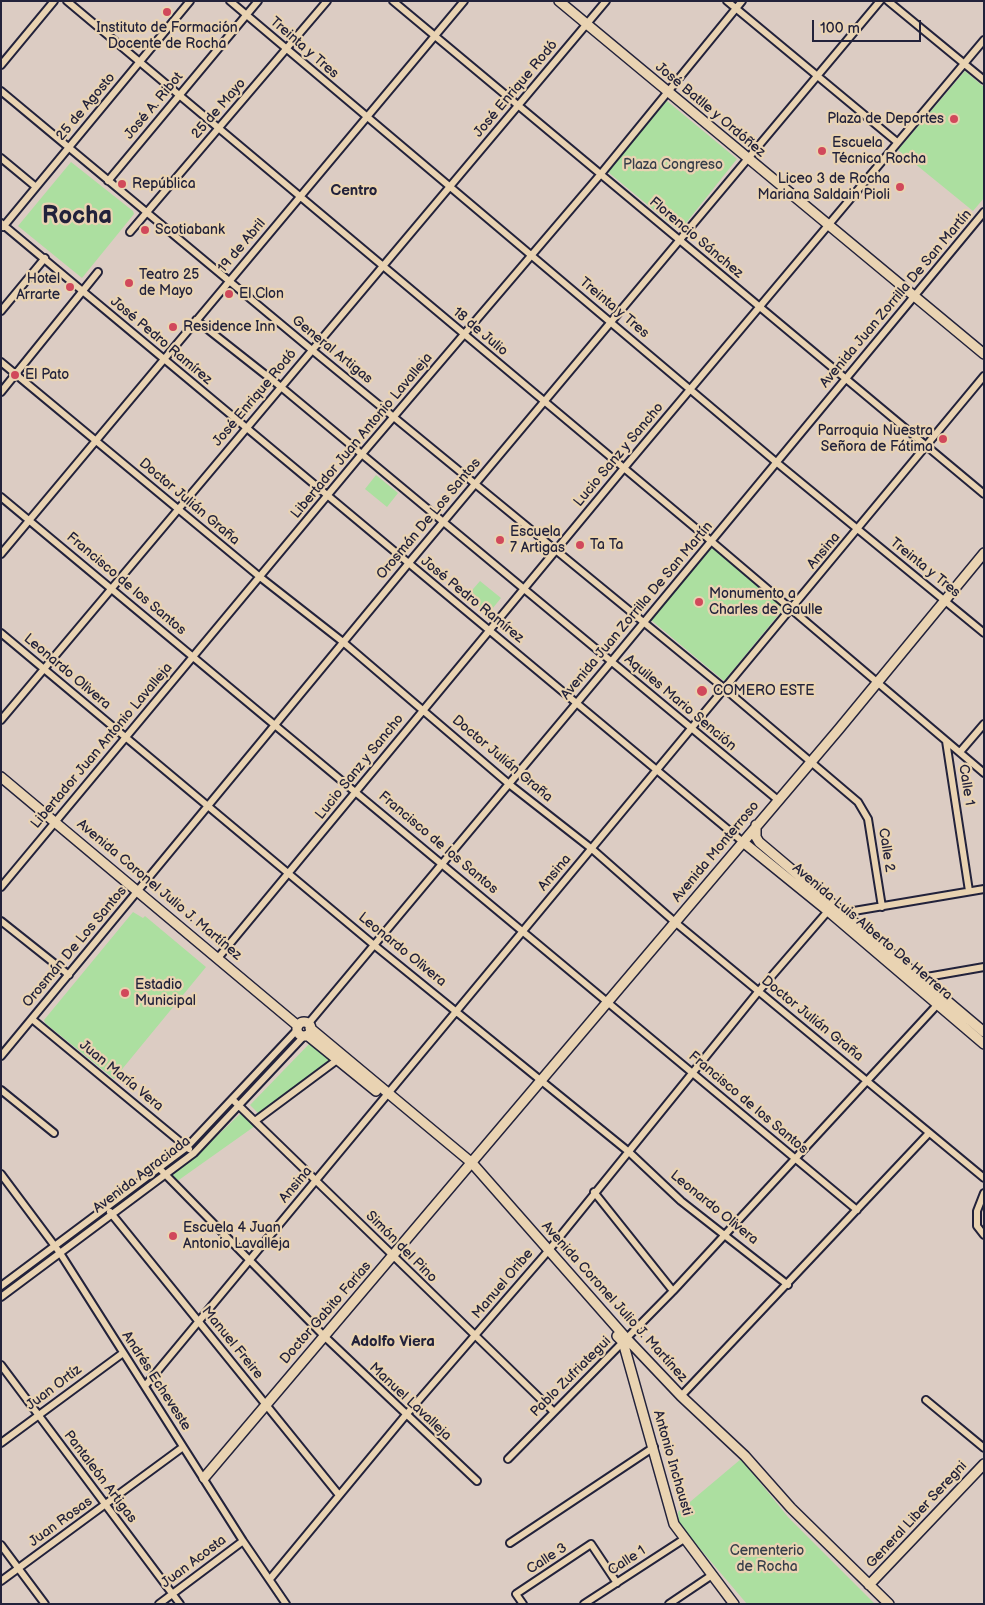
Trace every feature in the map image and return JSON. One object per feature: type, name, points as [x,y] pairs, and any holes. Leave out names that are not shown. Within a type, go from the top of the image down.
[{"type":"street","points":[[1,65],[54,1]]},
{"type":"street","name":"18 de Julio","points":[[67,1],[984,772]]},
{"type":"street","name":"25 de Agosto","points":[[2,226],[190,1]]},
{"type":"street","name":"Treinta y Tres","points":[[230,1],[366,118],[776,462],[984,633]]},
{"type":"street","name":"José A. Ribot","points":[[108,180],[258,1]]},
{"type":"street","name":"25 de Mayo","points":[[130,232],[327,1]]},
{"type":"street","name":"Florencio Sánchez","points":[[393,1],[984,494]]},
{"type":"street","name":"19 de Abril","points":[[1,554],[464,1]]},
{"type":"street","name":"José Batlle y Ordóñez","points":[[558,1],[984,354]]},
{"type":"street","name":"José Enrique Rodó","points":[[1,720],[606,1]]},
{"type":"street","points":[[727,1],[897,142]]},
{"type":"street","name":"Libertador Juan Antonio Lavalleja","points":[[1,887],[530,254],[600,175],[742,1]]},
{"type":"street","name":"Orosmán De Los Santos","points":[[1,1056],[276,726],[343,642],[880,1]]},
{"type":"street","points":[[888,1],[984,80]]},
{"type":"street","name":"Lucio Sanz y Sancho","points":[[218,958],[624,468],[984,40]]},
{"type":"street","name":"General Artigas","points":[[1,91],[312,350],[725,689],[810,762]]},
{"type":"street","points":[[1,158],[36,187]]},
{"type":"street","name":"Avenida Juan Zorrilla De San Martín","points":[[304,1030],[984,212]]},
{"type":"street","name":"José Pedro Ramírez","points":[[2,226],[45,258],[83,292],[408,564],[743,842]]},
{"type":"street","points":[[1,311],[45,258]]},
{"type":"street","points":[[1,392],[98,272]]},
{"type":"street","name":"Aquiles Mario Sención","points":[[196,320],[281,387],[361,456],[778,800]]},
{"type":"street","name":"Doctor Julián Graña","points":[[1,362],[260,577],[343,642],[510,784],[592,849],[758,992],[984,1178]]},
{"type":"street","name":"Ansina","points":[[145,1386],[984,376]]},
{"type":"street","name":"Francisco de los Santos","points":[[1,497],[857,1210]]},
{"type":"street","name":"Avenida Monterroso","points":[[470,1165],[676,923],[984,553]]},
{"type":"street","name":"Leonardo Olivera","points":[[1,633],[374,945],[628,1152],[681,1201],[726,1234],[788,1285]]},
{"type":"street","points":[[960,752],[984,724]]},
{"type":"street","name":"Calle 1","points":[[946,741],[969,891]]},
{"type":"street","name":"Calle 2","points":[[810,762],[858,802],[868,819],[882,907]]},
{"type":"street","name":"Avenida Coronel Julio J. Martínez","points":[[1,777],[304,1030],[470,1165],[624,1340],[745,1456],[791,1508],[889,1604]]},
{"type":"street","name":"Avenida Luis Alberto De Herrera","points":[[756,825],[756,837],[759,842],[984,1032]]},
{"type":"street","name":"Avenida Luis Alberto De Herrera","points":[[743,842],[828,911],[984,1044]]},
{"type":"street","points":[[828,911],[844,913],[984,889]]},
{"type":"street","name":"Manuel Oribe","points":[[270,1579],[405,1416],[548,1252],[594,1192],[694,1074],[758,992],[828,911]]},
{"type":"street","points":[[1,921],[69,975]]},
{"type":"street","points":[[921,978],[984,967]]},
{"type":"street","name":"Pablo Zufriategui","points":[[508,1459],[553,1411],[673,1291],[937,1005]]},
{"type":"street","name":"Juan María Vera","points":[[32,1019],[194,1153]]},
{"type":"street","name":"Avenida Coronel Julio J. Martínez","points":[[304,1030],[337,1060],[386,1096]]},
{"type":"street","name":"Avenida Agraciada","points":[[1,1286],[187,1147],[232,1099],[304,1030]]},
{"type":"street","name":"Avenida Agraciada","points":[[1,1296],[194,1153],[240,1106],[304,1030]]},
{"type":"street","points":[[255,1121],[337,1060]]},
{"type":"street","points":[[1,1090],[54,1134]]},
{"type":"street","name":"Simón del Pino","points":[[232,1099],[317,1180],[474,1337],[553,1411]]},
{"type":"street","points":[[681,1396],[788,1285],[929,1133]]},
{"type":"street","name":"Doctor Gabito Farias","points":[[204,1478],[470,1165]]},
{"type":"street","name":"Manuel Lavalleja","points":[[159,1168],[405,1416],[477,1481]]},
{"type":"street","name":"Andrés Echeveste","points":[[1,1174],[60,1253],[243,1541],[286,1604]]},
{"type":"street","points":[[594,1192],[673,1291]]},
{"type":"street","points":[[984,1193],[977,1211],[977,1226],[984,1235]]},
{"type":"street","name":"Manuel Freire","points":[[106,1208],[339,1495]]},
{"type":"street","name":"Antonio Inchausti","points":[[624,1340],[672,1517],[684,1539],[734,1604]]},
{"type":"street","name":"Juan Ortíz","points":[[1,1443],[123,1353]]},
{"type":"street","name":"Pantaleón Artigas","points":[[1,1365],[180,1604]]},
{"type":"street","points":[[926,1400],[984,1448]]},
{"type":"street","name":"Juan Rosas","points":[[1,1581],[184,1447]]},
{"type":"street","points":[[510,1543],[654,1448]]},
{"type":"street","name":"General Liber Seregni","points":[[869,1585],[984,1464]]},
{"type":"street","name":"Calle 1","points":[[584,1604],[684,1539]]},
{"type":"street","name":"Juan Acosta","points":[[159,1604],[243,1541]]},
{"type":"street","name":"Calle 3","points":[[523,1604],[516,1594],[591,1544],[617,1583]]},
{"type":"street","points":[[1,1545],[45,1604]]},
{"type":"street","points":[[669,1604],[712,1575]]},
{"type":"green space","name":"Plaza de Deportes","points":[[965,71],[984,87],[984,198],[973,211],[898,150]]},
{"type":"green space","name":"Plaza Congreso","points":[[667,101],[737,159],[682,228],[678,230],[608,172],[609,168]]},
{"type":"green space","points":[[71,162],[133,211],[134,214],[82,278],[18,226]]},
{"type":"green space","points":[[376,475],[398,493],[387,507],[365,489]]},
{"type":"green space","points":[[712,546],[784,608],[724,681],[651,620]]},
{"type":"green space","points":[[480,581],[501,598],[488,614],[467,596]]},
{"type":"green space","name":"Estadio Municipal","points":[[133,912],[143,918],[145,916],[206,967],[114,1079],[45,1023],[44,1020]]},
{"type":"green space","points":[[310,1043],[329,1060],[259,1114],[250,1105]]},
{"type":"green space","points":[[241,1113],[255,1126],[176,1182],[172,1177],[173,1174],[194,1158]]},
{"type":"green space","name":"Cementerio de Rocha","points":[[741,1459],[788,1517],[875,1604],[747,1604],[679,1524],[678,1512]]},
{"type":"place","name":"Instituto de Formación Docente de Rocha","points":[[167,12]]},
{"type":"place","name":"Plaza de Deportes","points":[[954,119]]},
{"type":"place","name":"Escuela Técnica Rocha","points":[[822,151]]},
{"type":"place","name":"República","points":[[122,184]]},
{"type":"place","name":"Liceo 3 de Rocha Mariana Saldain Pioli","points":[[900,187]]},
{"type":"place","name":"Scotiabank","points":[[145,230]]},
{"type":"place","name":"Teatro 25 de Mayo","points":[[129,283]]},
{"type":"place","name":"Hotel Arrarte","points":[[70,287]]},
{"type":"place","name":"El Clon","points":[[229,294]]},
{"type":"place","name":"Residence Inn","points":[[173,327]]},
{"type":"place","name":"El Pato","points":[[15,375]]},
{"type":"place","name":"Parroquia Nuestra Señora de Fátima","points":[[943,439]]},
{"type":"place","name":"Escuela 7 Artigas","points":[[500,540]]},
{"type":"place","name":"Ta Ta","points":[[580,545]]},
{"type":"place","name":"Monumento a Charles de Gaulle","points":[[699,602]]},
{"type":"place","name":"COMERO ESTE","points":[[702,691]]},
{"type":"place","name":"Estadio Municipal","points":[[125,993]]},
{"type":"place","name":"Escuela 4 Juan Antonio Lavalleja","points":[[173,1236]]},
{"type":"district","name":"Centro","points":[[354,191]]},
{"type":"district","name":"Rocha","points":[[77,217]]},
{"type":"district","name":"Adolfo Viera","points":[[393,1342]]}]
